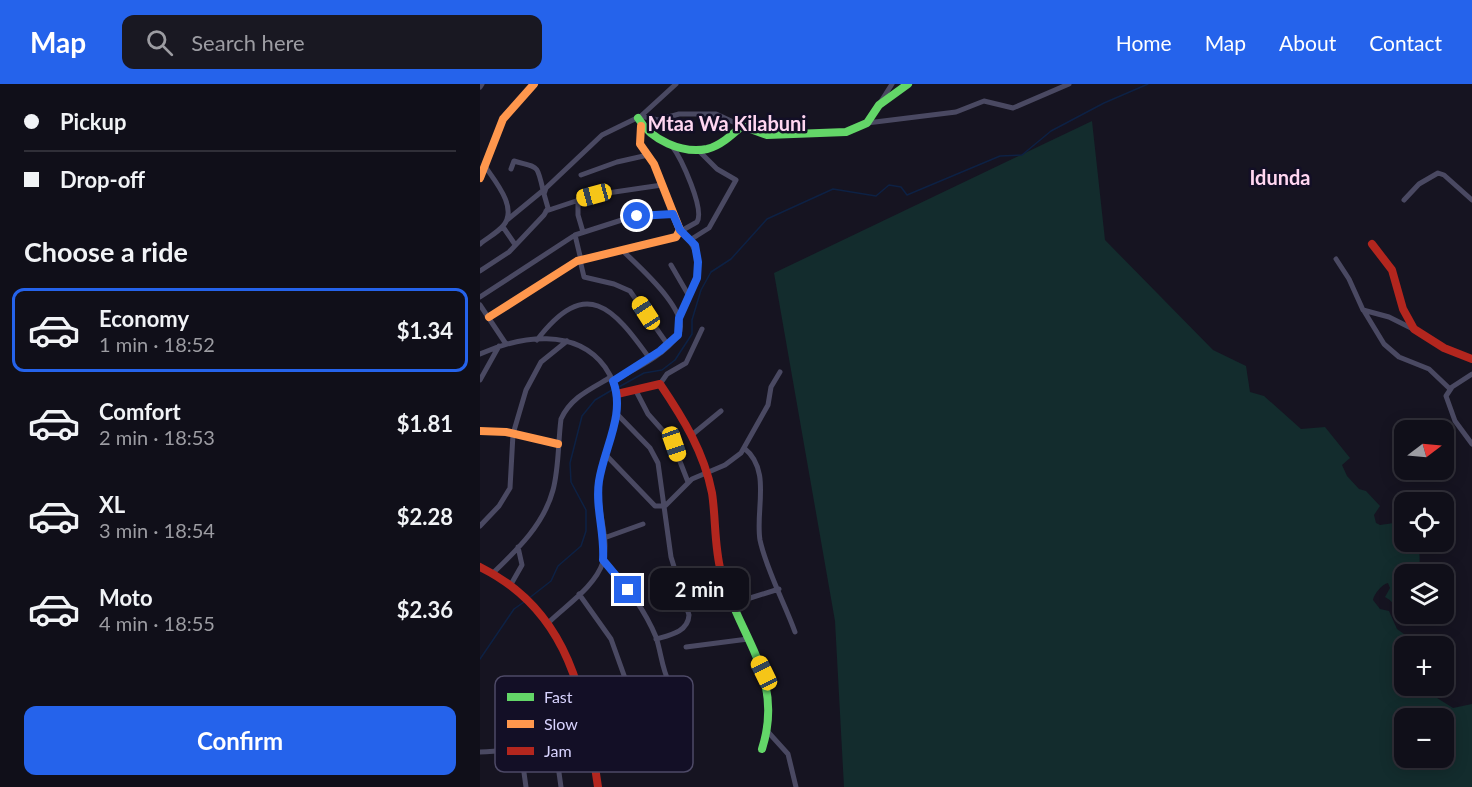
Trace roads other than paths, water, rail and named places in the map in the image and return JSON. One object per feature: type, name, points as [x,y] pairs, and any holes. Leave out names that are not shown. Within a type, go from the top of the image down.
[{"type":"street","points":[[480,178],[503,119],[534,84]]},
{"type":"street","points":[[493,573],[538,524],[550,500],[554,487],[561,419],[571,402],[650,359],[678,335],[679,318],[698,272],[697,252],[680,230],[662,185],[648,155],[640,144],[640,120],[676,84]]},
{"type":"street","points":[[879,105],[908,84]]},
{"type":"street","points":[[480,244],[545,189],[602,135],[640,120],[653,120],[682,113],[716,114],[758,133],[775,136],[842,132],[867,123],[956,112],[984,101],[1012,108],[1070,84]]},
{"type":"street","points":[[867,123],[889,86]]},
{"type":"street","points":[[640,120],[664,143],[698,150],[713,146],[742,126]]},
{"type":"street","points":[[489,317],[580,260],[674,239],[680,230],[698,222],[700,213],[684,163],[671,145]]},
{"type":"street","points":[[690,240],[709,228],[736,180],[717,169],[698,150]]},
{"type":"street","points":[[581,175],[616,162],[648,155]]},
{"type":"street","points":[[511,169],[514,160],[536,166],[545,189],[546,211]]},
{"type":"street","points":[[484,165],[504,195],[504,224],[514,243]]},
{"type":"street","points":[[1404,200],[1419,184],[1438,173],[1446,177],[1472,200]]},
{"type":"street","points":[[480,271],[506,254],[546,211],[578,199],[662,185]]},
{"type":"street","points":[[578,199],[578,214],[583,232]]},
{"type":"street","points":[[480,297],[574,235],[627,218],[673,214]]},
{"type":"street","points":[[574,235],[584,277],[614,284],[630,291],[668,345]]},
{"type":"street","points":[[1372,244],[1392,270],[1403,309],[1414,329]]},
{"type":"street","points":[[622,250],[649,276],[679,318]]},
{"type":"street","points":[[1336,259],[1384,344],[1399,357],[1429,369],[1450,389]]},
{"type":"street","points":[[671,265],[689,296]]},
{"type":"street","points":[[537,340],[558,316],[577,305],[587,303],[617,316],[650,359]]},
{"type":"street","points":[[480,305],[506,344]]},
{"type":"street","points":[[1364,311],[1385,315],[1414,329],[1439,345],[1472,359]]},
{"type":"street","points":[[617,394],[660,384],[667,374],[686,363],[702,328]]},
{"type":"street","points":[[480,354],[506,344],[537,340],[567,340],[588,349],[613,381],[617,394],[616,414],[598,490],[604,538],[603,560],[593,578],[548,623]]},
{"type":"street","points":[[480,526],[499,506],[510,488],[513,434],[521,402],[542,362],[567,340]]},
{"type":"street","points":[[480,380],[499,346]]},
{"type":"street","points":[[605,454],[655,506],[665,506],[688,482],[725,465],[744,448],[768,405],[771,387],[780,372]]},
{"type":"street","points":[[1472,374],[1450,389],[1446,396],[1450,410],[1463,434],[1472,444]]},
{"type":"street","points":[[660,384],[693,434],[707,473],[712,495],[714,538],[721,569],[767,683],[769,733],[762,749]]},
{"type":"street","points":[[635,389],[648,414],[674,444],[688,482]]},
{"type":"street","points":[[693,434],[721,411]]},
{"type":"street","points":[[616,414],[641,438],[655,457],[665,506],[671,557],[689,618],[680,630],[656,639]]},
{"type":"street","points":[[480,431],[513,434],[558,444]]},
{"type":"street","points":[[744,448],[757,464],[762,495],[760,541],[795,632]]},
{"type":"street","points":[[604,538],[643,524]]},
{"type":"street","points":[[510,586],[522,565],[518,547]]},
{"type":"street","points":[[603,560],[634,597],[656,639],[667,676]]},
{"type":"street","points":[[480,567],[493,573],[510,586],[548,623],[575,666],[578,676]]},
{"type":"street","points":[[747,599],[779,589]]},
{"type":"street","points":[[579,594],[611,639],[624,676]]},
{"type":"street","points":[[686,647],[748,639]]},
{"type":"street","points":[[769,733],[788,754],[796,787]]},
{"type":"street","points":[[480,752],[495,752]]},
{"type":"street","points":[[524,772],[526,787]]},
{"type":"street","points":[[559,772],[561,787]]},
{"type":"street","points":[[596,772],[598,787]]},
{"type":"waterway","points":[[617,388],[644,373],[662,370],[675,360],[692,334],[692,320],[701,290],[711,272],[731,259],[767,219],[833,189],[876,196],[889,185],[901,187],[907,195],[1000,156],[1022,155],[1051,131],[1104,103],[1148,84]]},
{"type":"waterway","points":[[528,599],[551,581],[558,566],[581,546],[586,531],[586,510],[571,482],[570,463],[582,416],[595,400],[612,390]]},
{"type":"waterway","points":[[480,659],[514,609],[524,602]]},
{"type":"district","name":"Mtaa Wa Kilabuni","points":[[727,123]]},
{"type":"district","name":"Idunda","points":[[1280,177]]}]
